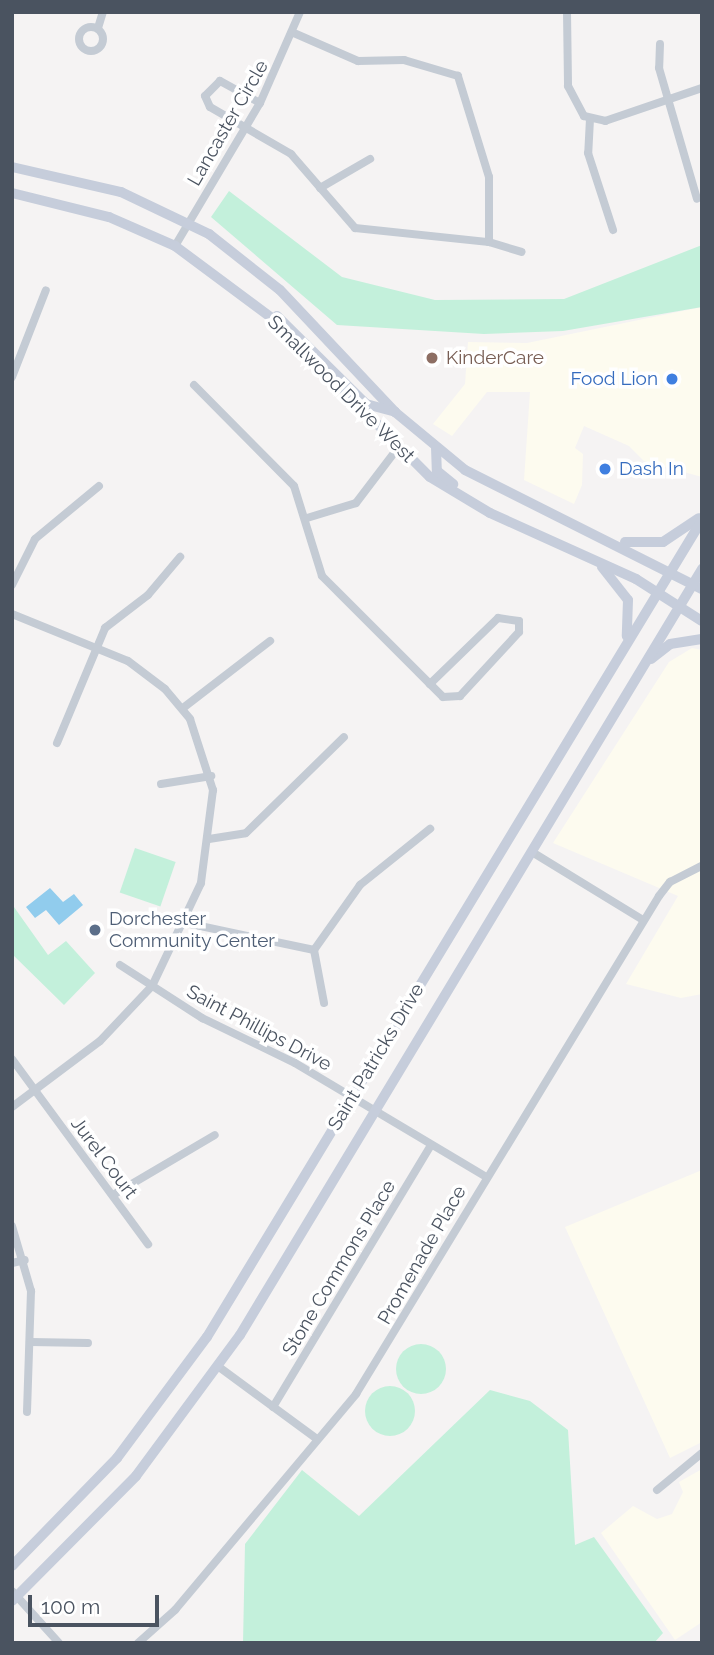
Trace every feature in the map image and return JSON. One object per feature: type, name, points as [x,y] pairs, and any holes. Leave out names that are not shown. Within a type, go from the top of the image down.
[{"type":"main road","name":"Smallwood Drive West","points":[[12,167],[121,192],[188,222],[279,290],[395,412],[436,447],[486,482],[612,540],[670,569],[697,586]]},
{"type":"main road","name":"Smallwood Drive West","points":[[12,193],[109,217],[175,246],[241,290],[397,449],[450,491],[590,556],[657,592],[702,621]]},
{"type":"main road","points":[[241,290],[290,326],[366,404],[395,412]]},
{"type":"main road","points":[[436,447],[436,471],[508,520]]},
{"type":"main road","points":[[612,540],[663,542],[702,518]]},
{"type":"main road","name":"Saint Patricks Drive","points":[[12,1566],[89,1489],[167,1395],[353,1095],[702,518]]},
{"type":"main road","points":[[590,556],[628,600],[626,642]]},
{"type":"main road","name":"Saint Patricks Drive","points":[[14,1596],[129,1485],[219,1367],[679,605],[697,586],[702,569]]},
{"type":"main road","points":[[646,663],[670,645],[702,639]]},
{"type":"street","points":[[98,29],[103,12]]},
{"type":"street","name":"Lancaster Circle","points":[[175,246],[260,103],[294,33],[300,12]]},
{"type":"street","points":[[567,12],[568,86],[590,119],[587,148],[613,230]]},
{"type":"street","points":[[294,33],[358,61],[404,60],[458,76],[489,177],[489,242]]},
{"type":"street","points":[[660,44],[657,61],[698,200]]},
{"type":"street","points":[[260,103],[220,81],[208,88],[210,107],[285,149],[355,228],[489,242],[521,252]]},
{"type":"street","points":[[590,119],[605,121],[669,102],[702,88]]},
{"type":"street","points":[[320,188],[370,159]]},
{"type":"street","points":[[12,377],[46,290]]},
{"type":"street","points":[[194,385],[282,471],[307,518],[322,576],[430,684],[445,699],[457,699],[519,632],[516,618],[498,618],[430,684]]},
{"type":"street","points":[[307,518],[356,503],[397,449]]},
{"type":"street","points":[[12,585],[35,539],[99,486]]},
{"type":"street","points":[[57,743],[109,622],[148,595],[180,557]]},
{"type":"street","points":[[12,614],[96,648],[146,673],[183,708],[211,776],[209,839],[186,923],[152,986],[100,1041],[12,1107]]},
{"type":"street","points":[[183,708],[270,641]]},
{"type":"street","points":[[209,839],[246,833],[344,737]]},
{"type":"street","points":[[161,784],[211,776]]},
{"type":"street","points":[[324,1003],[314,950],[360,885],[430,829]]},
{"type":"street","points":[[531,852],[643,920]]},
{"type":"street","name":"Promenade Place","points":[[138,1643],[175,1610],[317,1439],[382,1355],[486,1177],[643,920],[670,882],[702,866]]},
{"type":"street","points":[[186,923],[314,950]]},
{"type":"street","name":"Saint Phillips Drive","points":[[120,965],[152,986],[353,1095],[486,1177]]},
{"type":"street","name":"Jurel Court","points":[[12,1059],[148,1244]]},
{"type":"street","points":[[113,1195],[215,1135]]},
{"type":"street","name":"Stone Commons Place","points":[[273,1407],[431,1144]]},
{"type":"street","points":[[12,1226],[25,1260],[31,1342],[27,1412]]},
{"type":"street","points":[[12,1263],[25,1260]]},
{"type":"street","points":[[31,1342],[88,1343]]},
{"type":"street","points":[[219,1367],[317,1439]]},
{"type":"street","points":[[657,1490],[702,1453]]},
{"type":"street","points":[[14,1596],[59,1643]]},
{"type":"shaded area","points":[[702,307],[702,477],[644,461],[629,446],[584,426],[575,448],[583,454],[582,485],[574,504],[524,480],[530,392],[487,392],[452,436],[433,424],[465,384],[468,342],[527,343]]},
{"type":"shaded area","points":[[692,648],[702,650],[702,994],[681,998],[626,984],[678,896],[553,843],[669,662]]},
{"type":"shaded area","points":[[702,1170],[702,1442],[670,1458],[565,1227]]},
{"type":"shaded area","points":[[702,1469],[702,1622],[675,1640],[601,1533],[633,1506],[657,1519],[672,1514],[683,1492],[679,1482]]},
{"type":"green space","points":[[229,191],[342,277],[435,300],[564,299],[702,245],[702,307],[563,331],[484,334],[337,325],[211,217]]},
{"type":"green space","points":[[135,848],[176,862],[160,906],[120,892]]},
{"type":"green space","points":[[14,907],[48,955],[66,941],[95,973],[64,1005],[12,954]]},
{"type":"green space","points":[[421,1344],[439,1351],[446,1369],[439,1387],[421,1394],[403,1387],[396,1369],[403,1351]]},
{"type":"green space","points":[[390,1386],[408,1393],[415,1411],[408,1429],[390,1436],[372,1429],[365,1411],[372,1393]]},
{"type":"green space","points":[[490,1390],[530,1401],[568,1430],[575,1545],[594,1537],[663,1633],[654,1643],[243,1643],[245,1544],[302,1470],[359,1516]]},
{"type":"water","points":[[50,888],[63,902],[74,894],[83,905],[59,925],[46,910],[35,918],[26,907]]},
{"type":"place","name":"KinderCare","points":[[432,358]]},
{"type":"place","name":"Food Lion","points":[[672,379]]},
{"type":"place","name":"Dash In","points":[[605,469]]},
{"type":"place","name":"Dorchester Community Center","points":[[95,930]]}]
